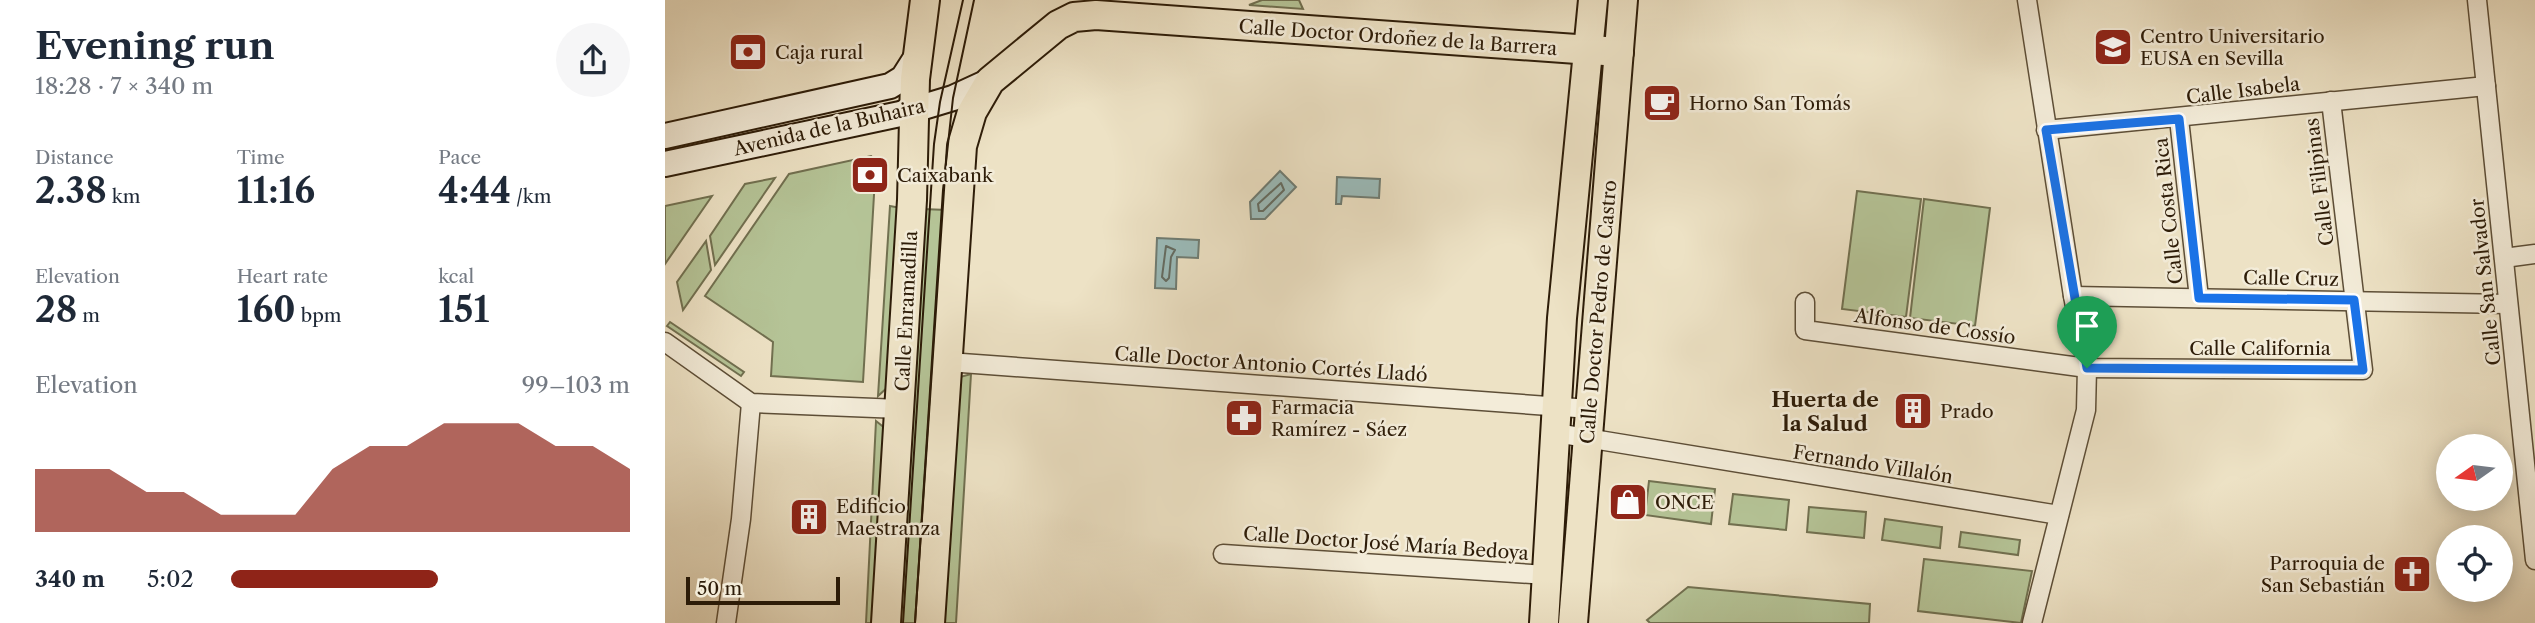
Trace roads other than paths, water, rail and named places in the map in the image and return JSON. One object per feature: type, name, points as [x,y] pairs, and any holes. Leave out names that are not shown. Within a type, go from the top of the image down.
[{"type":"main road","name":"Calle Enramadilla","points":[[886,623],[912,200],[913,110],[925,0]]},
{"type":"main road","points":[[1147,20],[1172,12],[1182,0]]},
{"type":"main road","name":"Calle Doctor Pedro de Castro","points":[[1544,623],[1556,420],[1593,0]]},
{"type":"main road","name":"Calle Doctor Pedro de Castro","points":[[1573,623],[1623,0]]},
{"type":"main road","name":"Calle Doctor Ordoñez de la Barrera","points":[[990,81],[1028,47],[1074,17],[1096,15],[1619,52]]},
{"type":"main road","name":"Avenida de la Buhaira","points":[[665,136],[890,86],[903,78],[917,56]]},
{"type":"main road","name":"Avenida de la Buhaira","points":[[665,163],[913,110],[967,93],[990,81]]},
{"type":"main road","points":[[930,623],[962,146],[972,112],[990,81]]},
{"type":"street","points":[[2027,0],[2073,296],[2087,368],[2086,410],[2032,623]]},
{"type":"street","name":"Calle San Salvador","points":[[2477,0],[2535,560]]},
{"type":"street","name":"Calle Isabela","points":[[2046,130],[2179,119],[2486,86]]},
{"type":"street","name":"Calle Filipinas","points":[[2330,101],[2354,300]]},
{"type":"street","name":"Calle Costa Rica","points":[[2179,119],[2199,298]]},
{"type":"street","points":[[2504,258],[2535,254]]},
{"type":"street","name":"Calle Cruz","points":[[2073,296],[2508,304]]},
{"type":"street","name":"Calle California","points":[[2087,368],[2363,370],[2354,300]]},
{"type":"street","name":"Alfonso de Cossío","points":[[1805,302],[1805,330],[2087,368]]},
{"type":"street","points":[[665,342],[751,403],[900,409]]},
{"type":"street","name":"Calle Doctor Antonio Cortés Lladó","points":[[948,362],[1556,420],[1590,409]]},
{"type":"street","points":[[730,622],[751,403]]},
{"type":"street","name":"Fernando Villalón","points":[[1556,420],[1588,438],[2059,515]]},
{"type":"street","name":"Calle Doctor José María Bedoya","points":[[1223,554],[1547,575]]},
{"type":"water","points":[[1280,171],[1296,187],[1265,219],[1251,219],[1250,202]]},
{"type":"water","points":[[1337,177],[1380,179],[1379,198],[1342,196],[1341,204],[1336,204]]},
{"type":"water","points":[[1157,238],[1199,240],[1198,258],[1177,257],[1176,289],[1155,288]]},
{"type":"tram line","points":[[903,623],[934,144],[940,102],[963,0]]},
{"type":"tram line","points":[[915,623],[943,190],[953,98],[974,0]]},
{"type":"place","name":"Centro Universitario EUSA en Sevilla","points":[[2113,47]]},
{"type":"place","name":"Caja rural","points":[[748,52]]},
{"type":"place","name":"Horno San Tomás","points":[[1662,103]]},
{"type":"place","name":"Caixabank","points":[[870,175]]},
{"type":"place","name":"Prado","points":[[1913,411]]},
{"type":"place","name":"Farmacia Ramírez - Sáez","points":[[1244,418]]},
{"type":"place","name":"ONCE","points":[[1628,502]]},
{"type":"place","name":"Edificio Maestranza","points":[[809,517]]},
{"type":"place","name":"Parroquia de San Sebastián","points":[[2412,574]]},
{"type":"district","name":"Huerta de la Salud","points":[[1825,412]]}]
